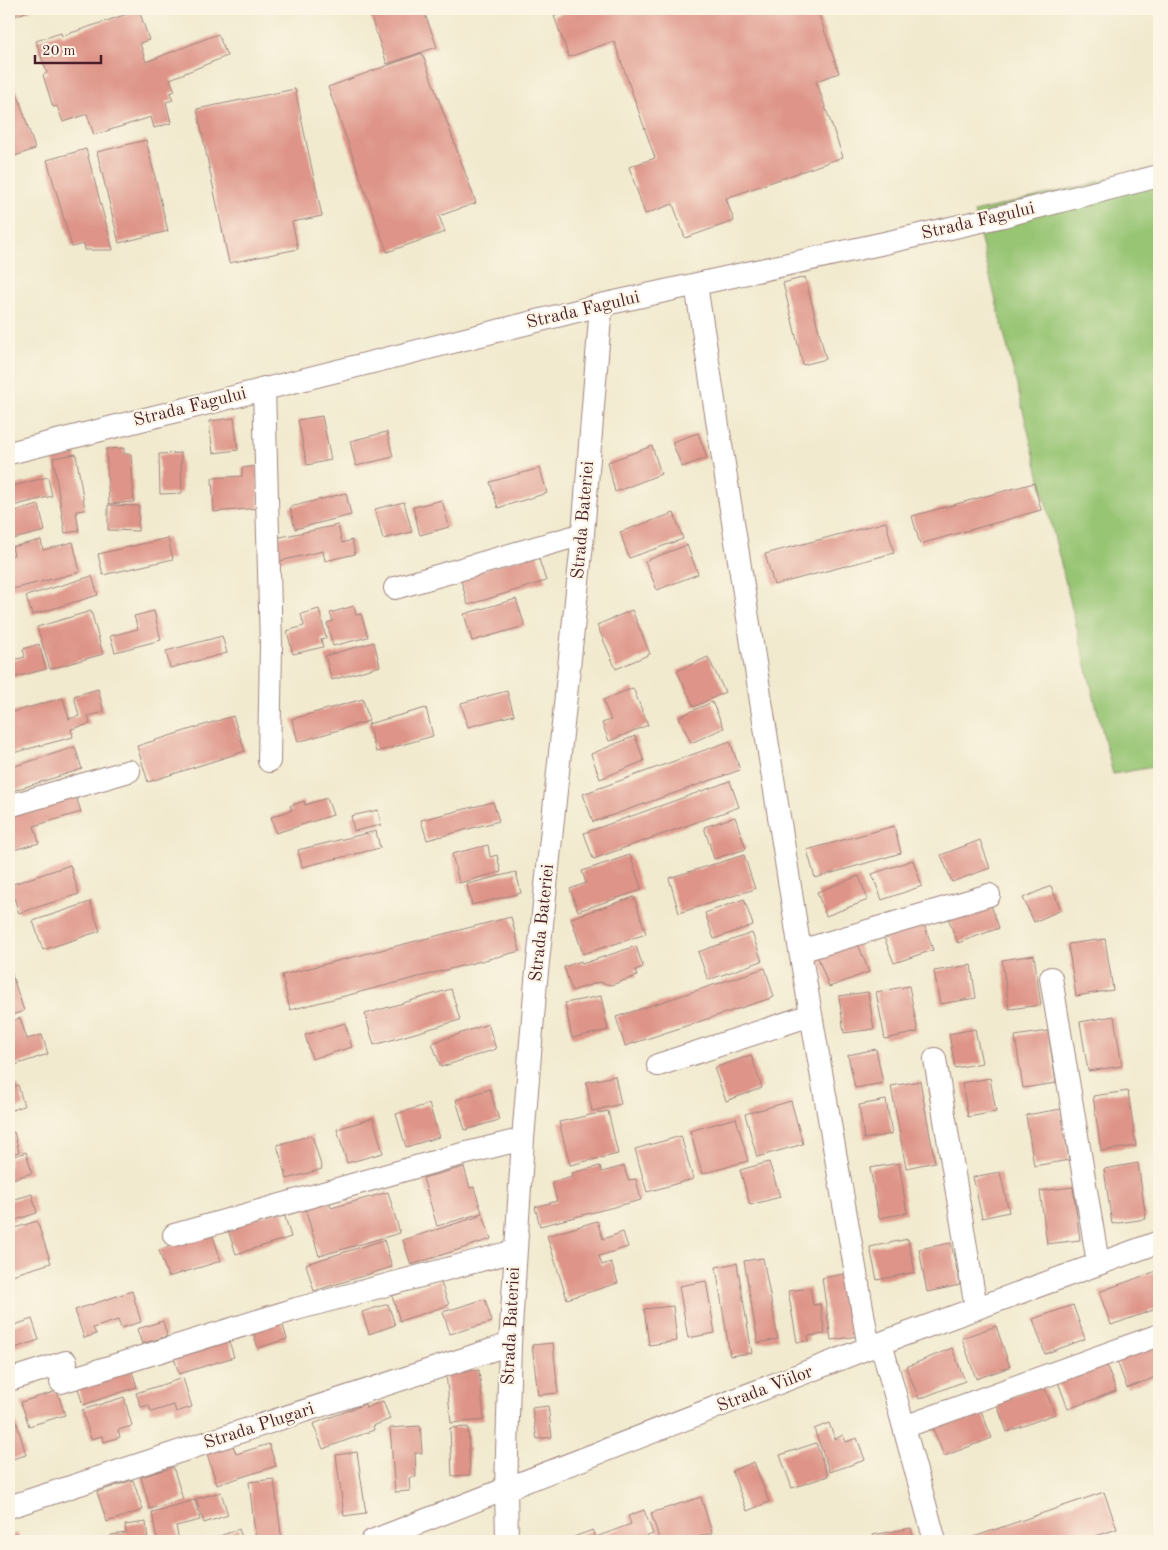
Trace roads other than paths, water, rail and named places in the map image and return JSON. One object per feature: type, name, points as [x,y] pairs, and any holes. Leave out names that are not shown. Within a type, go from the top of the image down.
[{"type":"street","name":"Strada Fagului","points":[[9,453],[601,305],[1003,216],[1159,176]]},
{"type":"street","points":[[696,285],[800,951],[812,1015],[875,1346],[904,1427],[935,1541]]},
{"type":"street","name":"Strada Bateriei","points":[[507,1541],[506,1489],[510,1344],[523,1139],[536,981],[583,534],[601,305]]},
{"type":"street","points":[[264,388],[271,645],[269,761]]},
{"type":"street","points":[[396,588],[583,534]]},
{"type":"street","points":[[9,806],[129,771]]},
{"type":"street","points":[[800,951],[989,895]]},
{"type":"street","points":[[1051,978],[1098,1263]]},
{"type":"street","points":[[658,1065],[812,1015]]},
{"type":"street","points":[[935,1059],[976,1308]]},
{"type":"street","points":[[174,1235],[304,1197],[523,1139]]},
{"type":"street","name":"Strada Viilor","points":[[372,1541],[875,1346],[1159,1242]]},
{"type":"street","points":[[9,1380],[63,1372],[515,1251]]},
{"type":"street","points":[[904,1427],[1159,1335]]},
{"type":"street","name":"Strada Plugari","points":[[9,1507],[510,1344]]}]
